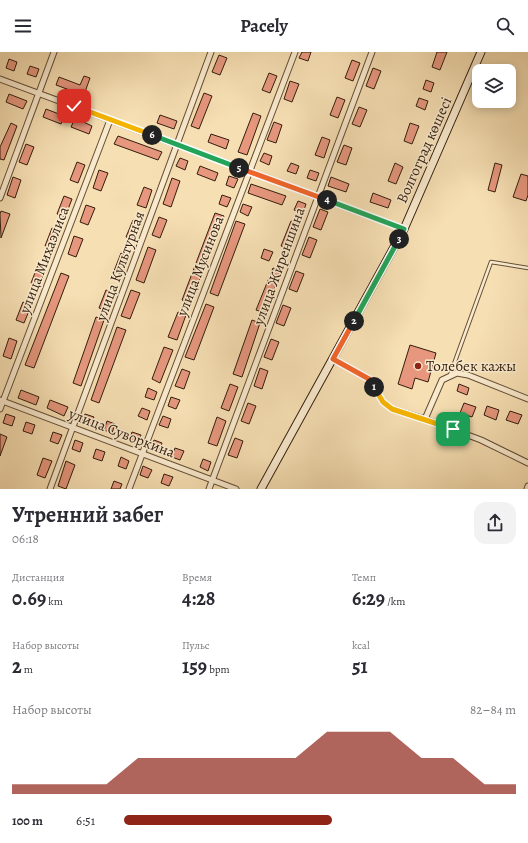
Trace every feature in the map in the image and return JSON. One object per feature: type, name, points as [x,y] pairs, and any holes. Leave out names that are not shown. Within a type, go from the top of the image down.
[{"type":"main road","name":"Волгоград көшесі","points":[[262,489],[404,229],[481,52]]},
{"type":"street","points":[[0,198],[54,52]]},
{"type":"street","name":"улица Культурная","points":[[50,489],[211,52]]},
{"type":"street","name":"улица Мусинова","points":[[129,489],[295,52]]},
{"type":"street","name":"улица Жиреншина","points":[[209,489],[372,52]]},
{"type":"street","points":[[0,79],[404,229]]},
{"type":"street","name":"улица Михаэлиса","points":[[0,409],[1,400],[110,120]]},
{"type":"street","points":[[333,359],[369,379],[383,402],[392,409],[425,419],[481,440],[528,463]]},
{"type":"street","points":[[425,419],[442,380],[457,373],[468,375],[528,399]]},
{"type":"street","name":"улица Суворкина","points":[[1,400],[236,489]]},
{"type":"lane","points":[[449,378],[491,262],[528,268]]},
{"type":"building","points":[[302,52],[311,52],[308,61],[299,58]]},
{"type":"building","points":[[437,52],[447,52],[440,70],[432,67]]},
{"type":"building","points":[[219,55],[227,58],[220,75],[212,72]]},
{"type":"building","points":[[9,59],[17,62],[14,71],[6,68]]},
{"type":"building","points":[[352,60],[360,63],[353,81],[345,78]]},
{"type":"building","points":[[30,66],[39,69],[36,77],[27,74]]},
{"type":"building","points":[[373,68],[381,71],[374,89],[366,86]]},
{"type":"building","points":[[269,73],[277,76],[270,93],[262,90]]},
{"type":"building","points":[[84,76],[90,78],[85,92],[82,91],[80,98],[74,95],[75,92],[56,85],[59,77],[80,85]]},
{"type":"building","points":[[426,80],[434,83],[431,92],[423,89]]},
{"type":"building","points":[[290,81],[299,84],[292,102],[284,99]]},
{"type":"building","points":[[204,93],[212,96],[199,129],[191,126]]},
{"type":"building","points":[[9,94],[27,101],[23,109],[6,102]]},
{"type":"building","points":[[337,97],[345,100],[338,118],[330,115]]},
{"type":"building","points":[[419,98],[428,101],[425,110],[416,106]]},
{"type":"building","points":[[359,107],[367,110],[360,127],[352,124]]},
{"type":"building","points":[[46,109],[64,116],[61,124],[43,117]]},
{"type":"building","points":[[253,113],[261,116],[247,155],[238,152]]},
{"type":"building","points":[[160,115],[177,121],[174,129],[157,123]]},
{"type":"building","points":[[75,118],[92,126],[89,134],[71,127]]},
{"type":"building","points":[[274,122],[282,125],[276,143],[267,140]]},
{"type":"building","points":[[11,123],[17,126],[4,160],[0,159],[0,147]]},
{"type":"building","points":[[410,123],[419,126],[412,144],[404,141]]},
{"type":"building","points":[[211,134],[229,140],[226,149],[208,142]]},
{"type":"building","points":[[118,136],[162,152],[158,160],[114,144]]},
{"type":"building","points":[[322,137],[330,140],[324,158],[315,155]]},
{"type":"building","points":[[26,144],[34,147],[27,165],[19,162]]},
{"type":"building","points":[[344,145],[352,148],[346,165],[337,162]]},
{"type":"building","points":[[264,153],[272,156],[269,165],[260,161]]},
{"type":"building","points":[[180,158],[188,161],[185,170],[176,166]]},
{"type":"building","points":[[77,162],[85,165],[78,183],[70,180]]},
{"type":"building","points":[[291,163],[299,166],[296,174],[287,171]]},
{"type":"building","points":[[395,163],[403,167],[396,184],[388,181]]},
{"type":"building","points":[[495,163],[502,165],[495,192],[488,190]]},
{"type":"building","points":[[200,166],[218,173],[215,181],[197,174]]},
{"type":"building","points":[[99,170],[108,173],[101,191],[93,188]]},
{"type":"building","points":[[310,170],[319,173],[316,181],[307,178]]},
{"type":"building","points":[[521,174],[528,176],[528,195],[526,201],[513,197]]},
{"type":"building","points":[[229,176],[238,179],[234,188],[226,185]]},
{"type":"building","points":[[13,177],[21,180],[15,198],[7,195]]},
{"type":"building","points":[[331,177],[349,184],[346,192],[328,186]]},
{"type":"building","points":[[172,178],[180,181],[171,207],[163,204]]},
{"type":"building","points":[[251,184],[286,196],[282,205],[248,193]]},
{"type":"building","points":[[144,187],[152,190],[146,208],[137,205]]},
{"type":"building","points":[[373,193],[391,200],[388,208],[370,202]]},
{"type":"building","points":[[222,195],[231,198],[227,207],[219,204]]},
{"type":"building","points":[[64,196],[72,199],[65,217],[57,214]]},
{"type":"building","points":[[298,201],[306,204],[303,213],[294,210]]},
{"type":"building","points":[[243,204],[252,207],[248,216],[240,212]]},
{"type":"building","points":[[86,205],[95,208],[88,225],[80,222]]},
{"type":"building","points":[[320,209],[328,212],[321,230],[313,227]]},
{"type":"building","points":[[1,211],[10,214],[1,238],[0,214]]},
{"type":"building","points":[[215,213],[224,216],[190,304],[182,300]]},
{"type":"building","points":[[159,217],[167,220],[160,238],[152,235]]},
{"type":"building","points":[[133,220],[141,223],[134,241],[126,237]]},
{"type":"building","points":[[236,221],[245,224],[218,296],[210,293]]},
{"type":"building","points":[[291,221],[299,225],[289,249],[281,246]]},
{"type":"building","points":[[52,228],[60,231],[54,249],[45,246]]},
{"type":"building","points":[[74,236],[83,239],[76,257],[68,254]]},
{"type":"building","points":[[309,237],[317,240],[310,258],[302,255]]},
{"type":"building","points":[[148,247],[156,250],[144,283],[136,280]]},
{"type":"building","points":[[264,249],[273,252],[269,261],[261,258]]},
{"type":"building","points":[[121,253],[129,256],[122,274],[114,271]]},
{"type":"building","points":[[38,265],[46,268],[39,286],[31,283]]},
{"type":"building","points":[[273,268],[281,271],[265,313],[256,310]]},
{"type":"building","points":[[296,271],[304,274],[297,292],[289,289]]},
{"type":"building","points":[[61,273],[69,276],[34,368],[25,365]]},
{"type":"building","points":[[106,290],[114,293],[108,311],[99,308]]},
{"type":"building","points":[[131,290],[140,293],[130,319],[121,316]]},
{"type":"building","points":[[23,302],[31,306],[24,323],[16,320]]},
{"type":"building","points":[[206,304],[214,307],[194,360],[185,357]]},
{"type":"building","points":[[283,305],[291,308],[284,326],[276,323]]},
{"type":"building","points":[[178,312],[186,315],[177,340],[168,337]]},
{"type":"building","points":[[96,317],[104,320],[81,386],[73,383]]},
{"type":"building","points":[[252,320],[260,323],[242,377],[233,374]]},
{"type":"building","points":[[117,327],[126,330],[99,403],[91,400]]},
{"type":"building","points":[[9,338],[17,341],[11,359],[3,356]]},
{"type":"building","points":[[271,339],[279,342],[272,360],[264,357]]},
{"type":"building","name":"Толебек кажы","points":[[410,345],[436,353],[428,382],[415,378],[412,389],[398,384]]},
{"type":"building","points":[[164,347],[173,350],[160,383],[152,379]]},
{"type":"building","points":[[260,368],[268,371],[262,389],[254,386]]},
{"type":"building","points":[[182,369],[190,372],[184,389],[175,386]]},
{"type":"building","points":[[230,384],[238,387],[229,411],[221,408]]},
{"type":"building","points":[[459,384],[469,388],[467,395],[457,391]]},
{"type":"building","points":[[148,388],[157,392],[154,400],[145,397]]},
{"type":"building","points":[[21,390],[39,397],[36,405],[18,398]]},
{"type":"building","points":[[171,397],[180,400],[176,409],[168,406]]},
{"type":"building","points":[[50,400],[68,407],[64,416],[47,408]]},
{"type":"building","points":[[248,403],[256,406],[249,424],[241,421]]},
{"type":"building","points":[[464,403],[476,407],[472,417],[460,413]]},
{"type":"building","points":[[487,406],[499,410],[496,420],[484,415]]},
{"type":"building","points":[[142,408],[150,411],[147,420],[138,416]]},
{"type":"building","points":[[510,411],[522,415],[518,424],[506,420]]},
{"type":"building","points":[[6,414],[15,417],[12,426],[3,423]]},
{"type":"building","points":[[85,414],[94,417],[90,426],[82,422]]},
{"type":"building","points":[[163,416],[171,419],[168,428],[159,425]]},
{"type":"building","points":[[217,417],[226,421],[217,446],[208,443]]},
{"type":"building","points":[[107,421],[115,424],[112,433],[104,430]]},
{"type":"building","points":[[26,422],[35,425],[32,434],[23,431]]},
{"type":"building","points":[[53,432],[62,435],[58,444],[50,441]]},
{"type":"building","points":[[132,432],[141,435],[138,444],[129,441]]},
{"type":"building","points":[[0,434],[7,437],[0,456]]},
{"type":"building","points":[[235,438],[243,441],[237,458],[228,455]]},
{"type":"building","points":[[75,440],[83,443],[80,452],[72,449]]},
{"type":"building","points":[[154,440],[162,443],[159,452],[151,448]]},
{"type":"building","points":[[175,448],[184,451],[180,460],[172,457]]},
{"type":"building","points":[[96,449],[105,452],[102,461],[93,458]]},
{"type":"building","points":[[121,457],[129,461],[126,469],[118,466]]},
{"type":"building","points":[[43,458],[52,461],[45,478],[37,475]]},
{"type":"building","points":[[203,459],[211,462],[208,471],[200,467]]},
{"type":"building","points":[[66,461],[75,465],[66,489],[58,486]]},
{"type":"building","points":[[143,466],[152,470],[148,478],[140,475]]},
{"type":"building","points":[[164,474],[173,477],[169,486],[161,483]]},
{"type":"building","points":[[114,481],[122,484],[120,489],[111,489]]},
{"type":"place","name":"Толебек кажы","points":[[418,366]]},
{"type":"route","points":[[74,106],[404,229],[333,359],[369,379],[383,402],[392,409],[453,429]]}]
